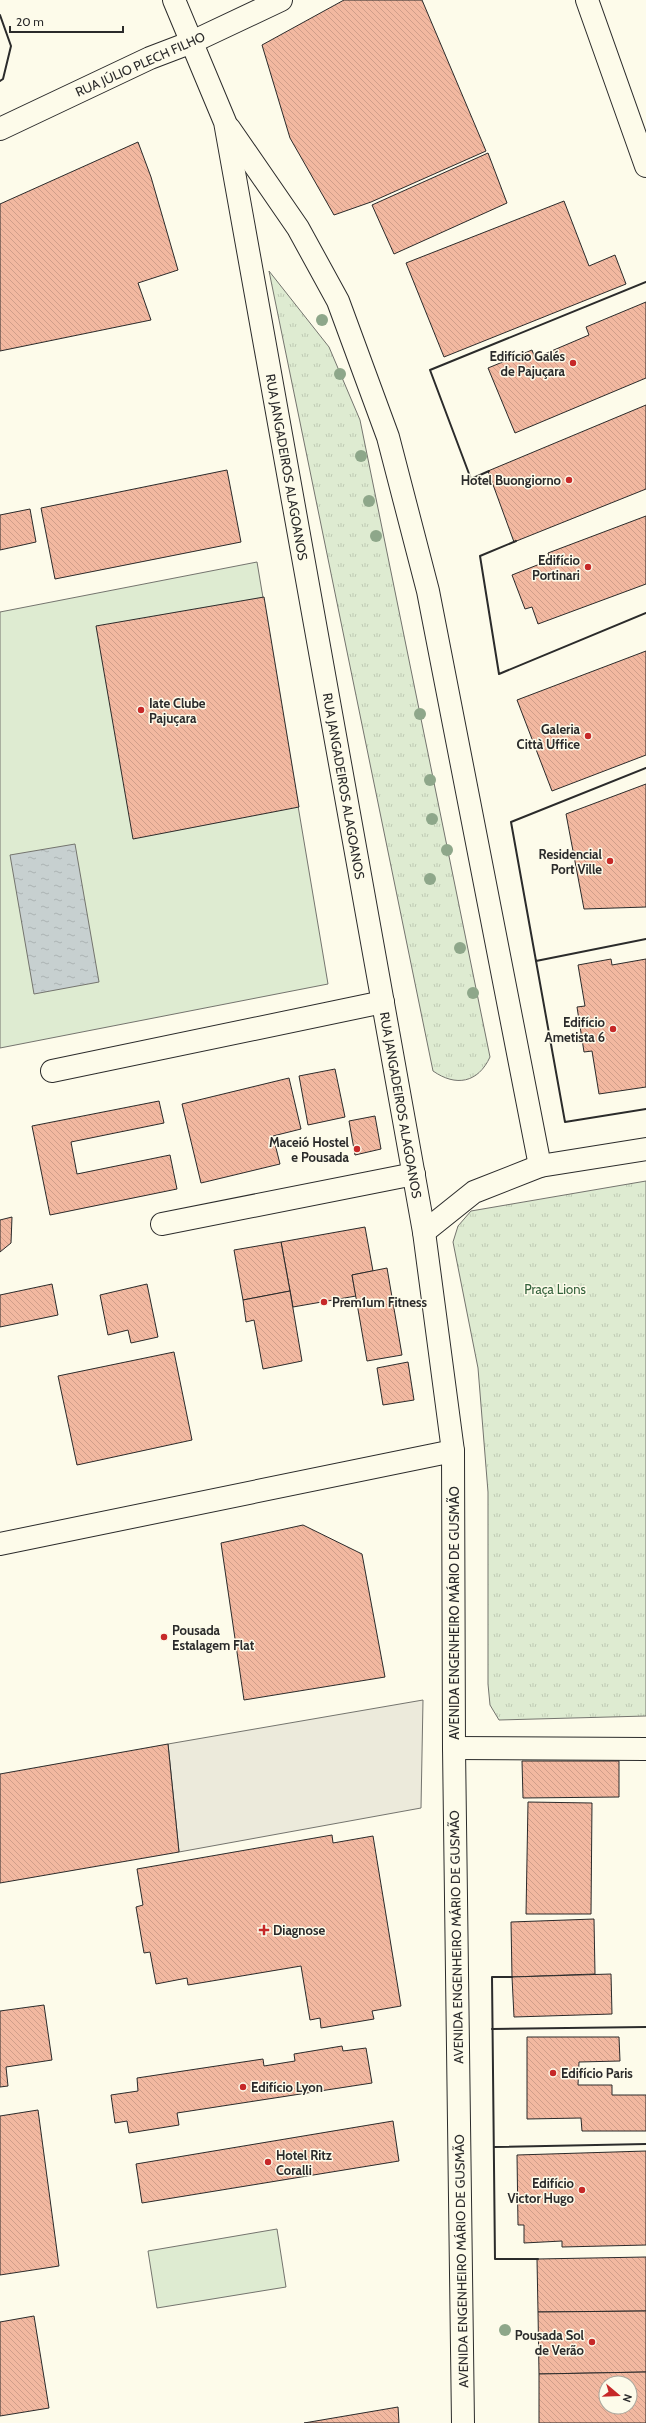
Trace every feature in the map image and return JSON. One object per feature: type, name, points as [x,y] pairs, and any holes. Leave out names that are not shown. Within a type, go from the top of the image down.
[{"type":"street","name":"RUA JANGADEIROS ALAGOANOS","points":[[174,0],[225,122],[298,228],[338,301],[388,437],[428,591],[540,1166]]},
{"type":"street","name":"RUA JÚLIO PLECH FILHO","points":[[0,129],[150,58],[192,42],[281,0]]},
{"type":"street","points":[[587,0],[646,166]]},
{"type":"street","name":"RUA JANGADEIROS ALAGOANOS","points":[[225,122],[424,1232],[453,1451]]},
{"type":"street","points":[[52,1071],[383,1002]]},
{"type":"street","points":[[424,1232],[474,1192],[540,1166],[646,1148]]},
{"type":"street","points":[[162,1224],[414,1174]]},
{"type":"street","points":[[0,1544],[453,1451]]},
{"type":"street","name":"AVENIDA ENGENHEIRO MÁRIO DE GUSMÃO","points":[[453,1451],[454,1748],[463,2423]]},
{"type":"street","points":[[454,1748],[646,1749]]},
{"type":"green space","points":[[269,271],[329,347],[360,420],[490,1057],[485,1066],[479,1072],[466,1080],[450,1079],[433,1071]]},
{"type":"green space","name":"Iate Clube Pajuçara","points":[[257,562],[328,984],[0,1048],[0,612]]},
{"type":"green space","name":"Praça Lions","points":[[646,1181],[646,1716],[499,1720],[490,1705],[488,1684],[488,1492],[478,1368],[453,1242],[458,1226],[471,1211]]},
{"type":"green space","points":[[277,2229],[286,2287],[157,2308],[148,2251]]},
{"type":"shaded area","points":[[423,1700],[421,1808],[179,1852],[168,1744]]},
{"type":"water","points":[[75,844],[99,982],[34,994],[10,855]]},
{"type":"building","points":[[344,0],[422,0],[486,151],[371,202],[334,215],[290,138],[262,45]]},
{"type":"building","points":[[138,142],[151,177],[178,270],[138,283],[151,320],[0,351],[0,204]]},
{"type":"building","points":[[488,153],[507,203],[394,254],[372,205]]},
{"type":"building","points":[[564,201],[589,266],[615,255],[626,284],[444,357],[406,263]]},
{"type":"building","name":"Edifício Galés de Pajuçara","points":[[646,302],[646,378],[515,433],[488,368],[532,350],[535,358],[589,335],[586,327]]},
{"type":"building","name":"Hotel Buongiorno","points":[[646,405],[646,489],[514,542],[488,471]]},
{"type":"building","points":[[227,470],[241,542],[55,579],[41,508]]},
{"type":"building","points":[[30,509],[36,542],[0,550],[0,515]]},
{"type":"building","name":"Edifício Portinari","points":[[646,516],[646,584],[538,624],[532,607],[525,609],[512,575],[550,560],[548,553]]},
{"type":"building","points":[[264,597],[299,807],[133,839],[96,626]]},
{"type":"building","name":"Galeria Città Uffice","points":[[646,651],[646,755],[552,791],[517,700]]},
{"type":"building","name":"Residencial Port Ville","points":[[646,784],[646,907],[584,909],[566,814]]},
{"type":"building","name":"Edifício Ametista 6","points":[[611,959],[612,965],[646,959],[646,1087],[599,1094],[592,1051],[584,1052],[577,1007],[585,1006],[578,965]]},
{"type":"building","points":[[335,1069],[345,1117],[308,1125],[299,1076]]},
{"type":"building","points":[[289,1078],[301,1129],[273,1136],[280,1164],[201,1183],[182,1104]]},
{"type":"building","points":[[159,1101],[164,1123],[71,1142],[77,1174],[170,1155],[177,1189],[50,1215],[32,1126]]},
{"type":"building","points":[[375,1116],[381,1149],[355,1155],[349,1121]]},
{"type":"building","points":[[12,1217],[11,1243],[0,1252],[0,1220]]},
{"type":"building","points":[[365,1227],[373,1271],[352,1275],[356,1296],[293,1307],[281,1242]]},
{"type":"building","points":[[281,1242],[290,1291],[243,1300],[234,1250]]},
{"type":"building","points":[[387,1268],[402,1355],[367,1361],[352,1275]]},
{"type":"building","points":[[52,1284],[58,1315],[0,1327],[0,1295]]},
{"type":"building","points":[[147,1284],[158,1337],[131,1343],[128,1330],[108,1335],[100,1295]]},
{"type":"building","points":[[290,1291],[302,1361],[263,1369],[254,1320],[246,1322],[243,1300]]},
{"type":"building","points":[[174,1352],[192,1440],[77,1465],[58,1376]]},
{"type":"building","points":[[408,1362],[414,1400],[383,1405],[377,1368]]},
{"type":"building","points":[[303,1525],[362,1554],[385,1677],[244,1700],[221,1543]]},
{"type":"building","points":[[168,1744],[179,1852],[0,1883],[0,1774]]},
{"type":"building","points":[[522,1761],[619,1761],[619,1797],[523,1798]]},
{"type":"building","points":[[528,1802],[592,1803],[591,1914],[526,1914]]},
{"type":"building","name":"Diagnose","points":[[332,1835],[333,1843],[373,1836],[401,2006],[372,2011],[374,2019],[321,2028],[320,2018],[310,2020],[301,1966],[188,1985],[187,1978],[156,1984],[150,1952],[144,1953],[136,1907],[143,1905],[137,1869]]},
{"type":"building","points":[[594,1919],[595,1974],[512,1977],[511,1922]]},
{"type":"building","points":[[611,1974],[612,2014],[514,2017],[512,1977]]},
{"type":"building","points":[[44,2005],[52,2060],[6,2067],[8,2086],[0,2087],[0,2011]]},
{"type":"building","name":"Edifício Paris","points":[[527,2037],[619,2037],[620,2061],[579,2062],[578,2085],[612,2085],[612,2095],[646,2095],[646,2131],[582,2131],[581,2118],[527,2119]]},
{"type":"building","name":"Edifício Lyon","points":[[342,2046],[343,2051],[366,2048],[372,2083],[177,2113],[179,2125],[129,2133],[127,2121],[115,2123],[111,2095],[138,2091],[137,2078],[263,2059],[264,2066],[295,2061],[294,2054]]},
{"type":"building","points":[[38,2110],[59,2266],[0,2275],[0,2116]]},
{"type":"building","name":"Hotel Ritz Coralli","points":[[393,2121],[399,2161],[142,2203],[136,2164]]},
{"type":"building","name":"Edifício Victor Hugo","points":[[646,2151],[646,2245],[562,2247],[562,2241],[524,2243],[524,2225],[518,2225],[517,2155]]},
{"type":"building","points":[[646,2257],[646,2311],[538,2312],[537,2259]]},
{"type":"building","name":"Pousada Sol de Verão","points":[[646,2311],[646,2372],[539,2374],[538,2312]]},
{"type":"building","points":[[34,2316],[49,2408],[0,2416],[0,2322]]},
{"type":"building","points":[[646,2372],[646,2423],[539,2423],[539,2374]]},
{"type":"building","points":[[398,2407],[399,2423],[304,2423]]},
{"type":"wall","points":[[0,15],[11,46],[3,79],[0,81]]},
{"type":"wall","points":[[489,471],[471,479],[430,370],[646,282]]},
{"type":"wall","points":[[516,541],[480,556],[499,674],[646,613]]},
{"type":"wall","points":[[646,768],[511,822],[536,961],[646,939]]},
{"type":"wall","points":[[536,961],[565,1122],[646,1109]]},
{"type":"wall","points":[[512,1977],[492,1977],[495,2259],[538,2259]]},
{"type":"wall","points":[[492,2029],[646,2027]]},
{"type":"wall","points":[[494,2147],[646,2144]]},
{"type":"place","name":"Edifício Galés de Pajuçara","points":[[573,363]]},
{"type":"place","name":"Hotel Buongiorno","points":[[569,480]]},
{"type":"place","name":"Edifício Portinari","points":[[588,567]]},
{"type":"place","name":"Iate Clube Pajuçara","points":[[141,710]]},
{"type":"place","name":"Galeria Città Uffice","points":[[588,736]]},
{"type":"place","name":"Residencial Port Ville","points":[[610,861]]},
{"type":"place","name":"Edifício Ametista 6","points":[[613,1029]]},
{"type":"place","name":"Maceió Hostel e Pousada","points":[[357,1149]]},
{"type":"place","name":"Prem1um Fitness","points":[[324,1302]]},
{"type":"place","name":"Pousada Estalagem Flat","points":[[164,1637]]},
{"type":"place","name":"Diagnose","points":[[264,1930]]},
{"type":"place","name":"Edifício Paris","points":[[553,2073]]},
{"type":"place","name":"Edifício Lyon","points":[[243,2087]]},
{"type":"place","name":"Hotel Ritz Coralli","points":[[268,2162]]},
{"type":"place","name":"Edifício Victor Hugo","points":[[582,2190]]},
{"type":"place","name":"Pousada Sol de Verão","points":[[592,2342]]}]
